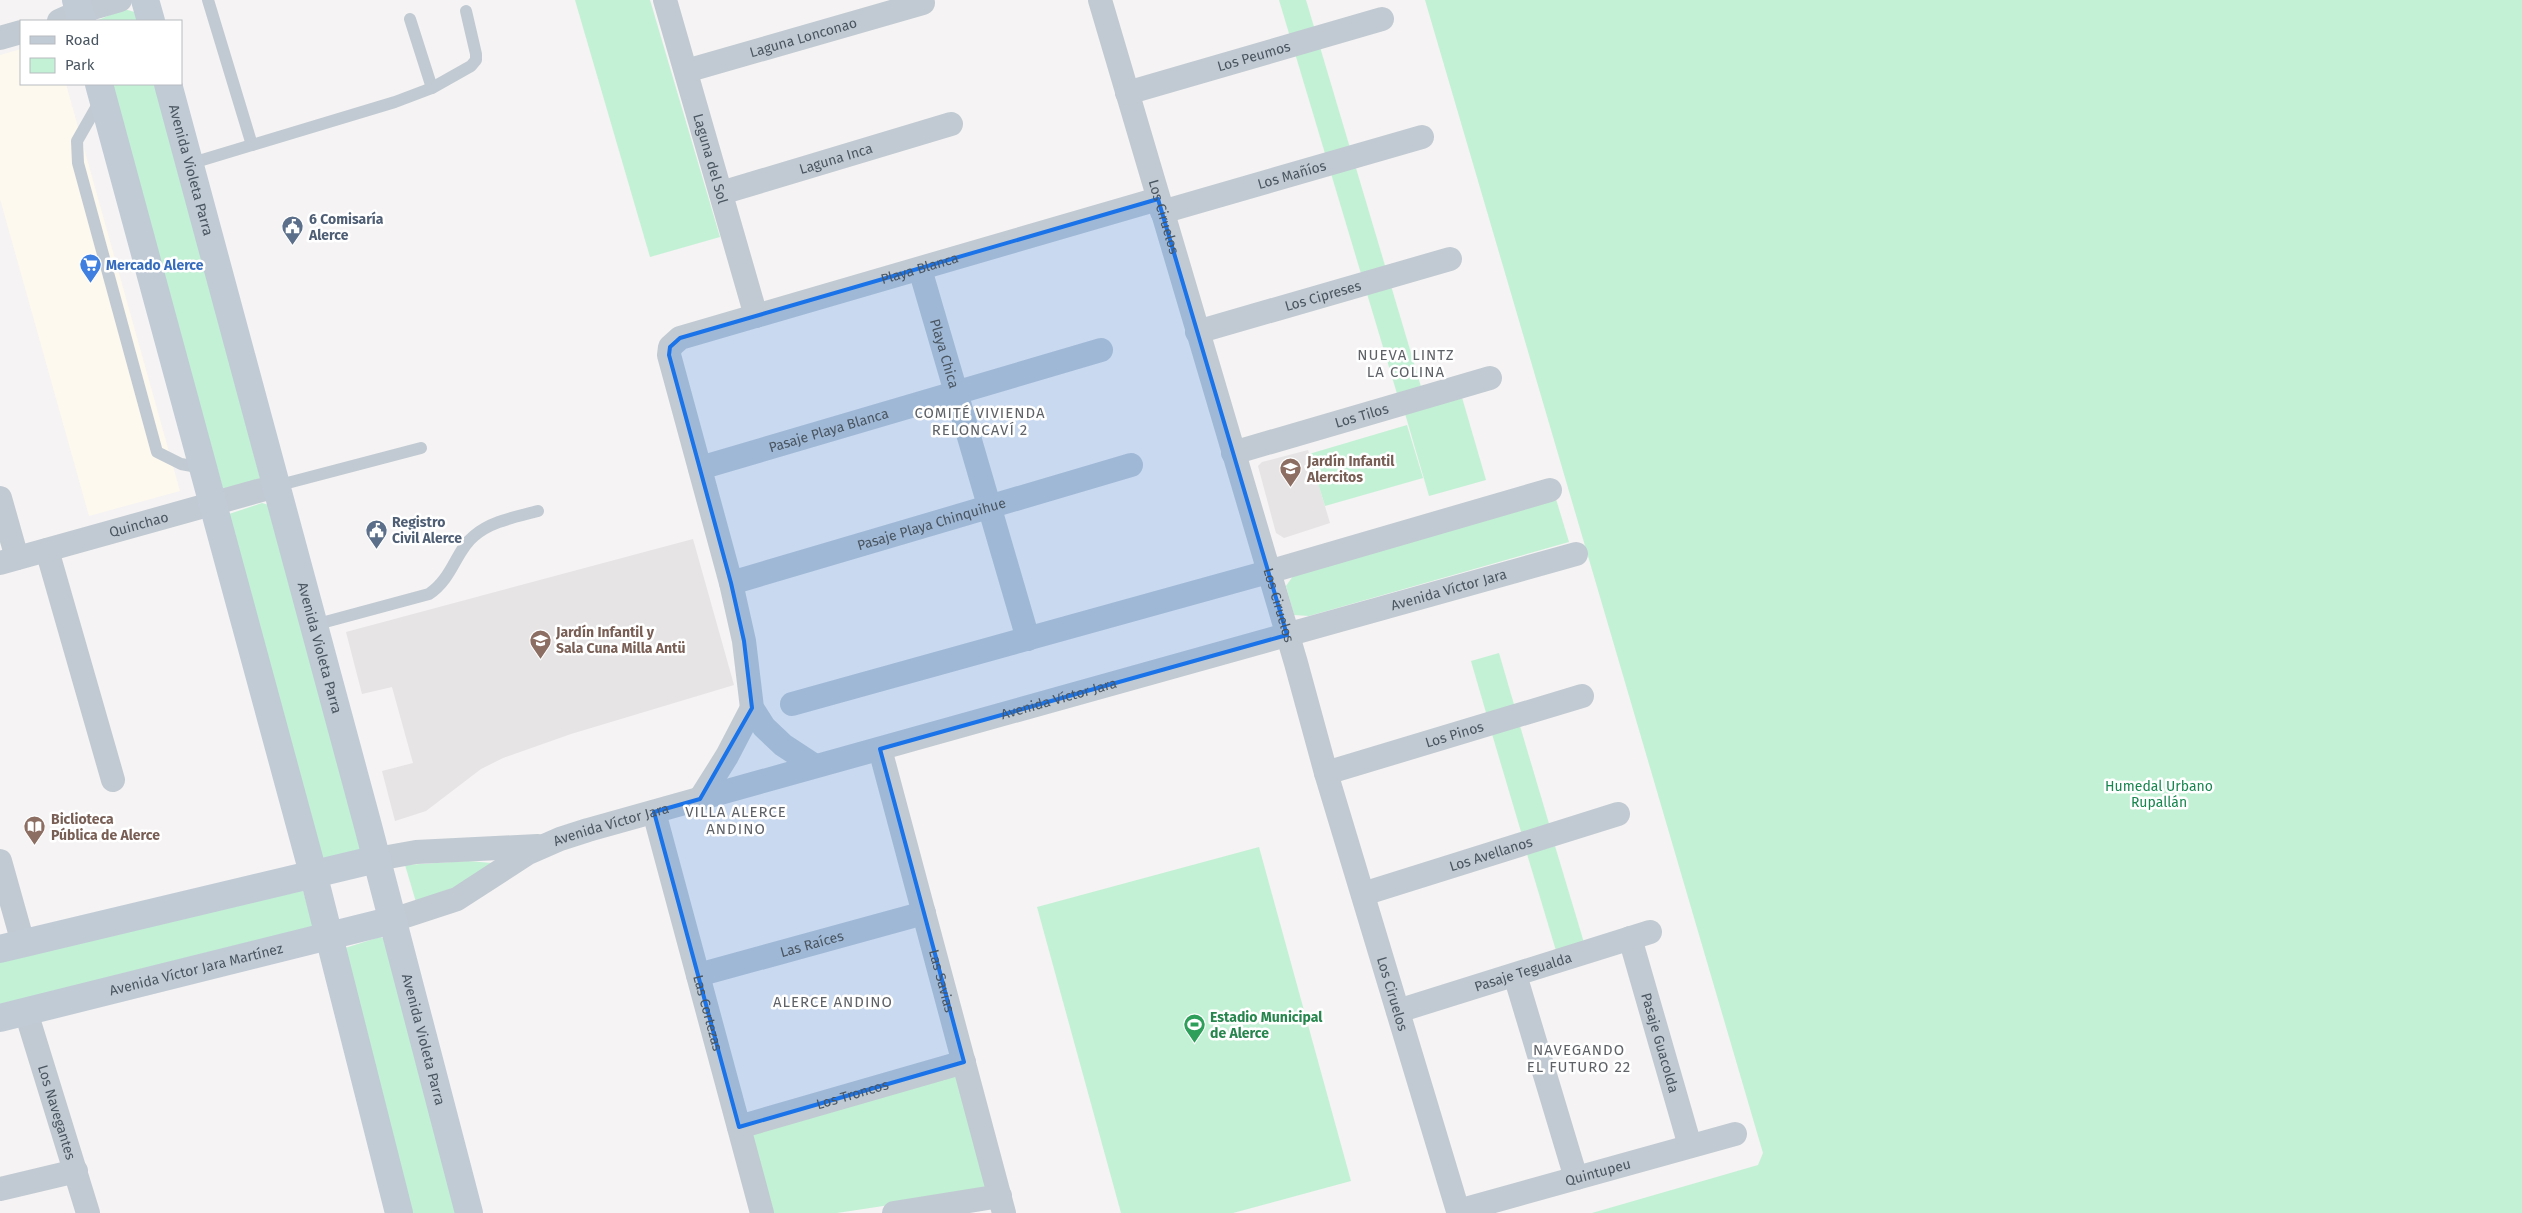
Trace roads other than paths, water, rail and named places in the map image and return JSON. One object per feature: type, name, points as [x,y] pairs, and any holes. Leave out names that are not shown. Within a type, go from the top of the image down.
[{"type":"main road","points":[[145,0],[151,20]]},
{"type":"main road","name":"Avenida Violeta Parra","points":[[168,85],[377,859],[469,1213]]},
{"type":"main road","points":[[101,90],[313,873],[399,1213]]},
{"type":"main road","points":[[12,946],[377,859]]},
{"type":"main road","name":"Avenida Víctor Jara Martínez","points":[[0,1018],[393,920]]},
{"type":"street","points":[[74,14],[120,0]]},
{"type":"street","name":"Laguna del Sol","points":[[665,0],[756,316]]},
{"type":"street","name":"Los Ciruelos","points":[[1100,0],[1326,773],[1458,1211]]},
{"type":"street","name":"Laguna Lonconao","points":[[686,71],[923,3]]},
{"type":"street","name":"Los Peumos","points":[[1127,93],[1382,19]]},
{"type":"street","points":[[0,38],[20,32]]},
{"type":"street","name":"Laguna Inca","points":[[721,193],[951,124]]},
{"type":"street","name":"Los Mañíos","points":[[1160,206],[1422,137]]},
{"type":"street","name":"Playa Blanca","points":[[700,468],[669,355],[670,347],[680,338],[920,269],[1160,206]]},
{"type":"street","name":"Los Cipreses","points":[[1197,332],[1450,259]]},
{"type":"street","name":"Playa Chica","points":[[920,269],[1028,639]]},
{"type":"street","name":"Pasaje Playa Blanca","points":[[700,468],[1101,350]]},
{"type":"street","name":"Los Tilos","points":[[1233,453],[1490,378]]},
{"type":"street","name":"Pasaje Playa Chinquihue","points":[[731,584],[1131,466]]},
{"type":"street","points":[[700,468],[744,641],[752,708],[764,727],[783,745],[815,766]]},
{"type":"street","name":"Quinchao","points":[[8,561],[276,486]]},
{"type":"street","points":[[792,704],[1268,572],[1550,490]]},
{"type":"street","points":[[0,498],[8,561]]},
{"type":"street","points":[[47,550],[113,780]]},
{"type":"street","name":"Avenida Víctor Jara","points":[[393,920],[457,899],[535,849],[588,830],[1576,554]]},
{"type":"street","name":"Los Pinos","points":[[1326,773],[1582,696]]},
{"type":"street","points":[[700,799],[727,756],[752,708]]},
{"type":"street","name":"Las Savias","points":[[880,749],[1002,1205]]},
{"type":"street","name":"Las Cortezas","points":[[654,812],[762,1213]]},
{"type":"street","name":"Los Avellanos","points":[[1363,894],[1618,814]]},
{"type":"street","name":"Avenida Víctor Jara","points":[[377,859],[416,852],[535,849]]},
{"type":"street","points":[[0,861],[12,946]]},
{"type":"street","name":"Las Raíces","points":[[698,975],[924,914]]},
{"type":"street","name":"Pasaje Tegualda","points":[[1398,1011],[1640,935]]},
{"type":"street","name":"Pasaje Guacolda","points":[[1640,935],[1690,1146]]},
{"type":"street","points":[[1515,975],[1576,1178]]},
{"type":"street","name":"Los Navegantes","points":[[26,1012],[88,1213]]},
{"type":"street","name":"Los Troncos","points":[[739,1126],[964,1062]]},
{"type":"street","name":"Quintupeu","points":[[1458,1211],[1735,1134]]},
{"type":"street","points":[[0,1190],[76,1171]]},
{"type":"street","points":[[894,1213],[1002,1205]]},
{"type":"lane","points":[[208,0],[252,145]]},
{"type":"lane","points":[[189,164],[395,102],[432,88],[471,66],[476,60],[466,11]]},
{"type":"lane","points":[[410,19],[432,88]]},
{"type":"lane","points":[[101,90],[77,141],[78,162],[86,192],[157,452],[181,464],[203,468]]},
{"type":"lane","points":[[276,486],[421,448]]},
{"type":"lane","points":[[314,625],[429,594],[439,587],[472,537],[490,525],[538,511]]},
{"type":"place","name":"6 Comisaría Alerce","points":[[293,246]]},
{"type":"place","name":"Mercado Alerce","points":[[90,284]]},
{"type":"place","name":"Jardín Infantil Alercitos","points":[[1291,488]]},
{"type":"place","name":"Registro Civil Alerce","points":[[376,549]]},
{"type":"place","name":"Jardín Infantil y Sala Cuna Milla Antü","points":[[540,659]]},
{"type":"place","name":"Biclioteca Pública de Alerce","points":[[35,846]]},
{"type":"place","name":"Estadio Municipal de Alerce","points":[[1194,1044]]},
{"type":"district","name":"NUEVA LINTZ LA COLINA","points":[[1406,364]]},
{"type":"district","name":"COMITÉ VIVIENDA RELONCAVÍ 2","points":[[980,422]]},
{"type":"district","name":"VILLA ALERCE ANDINO","points":[[736,820]]},
{"type":"district","name":"ALERCE ANDINO","points":[[833,1002]]},
{"type":"district","name":"NAVEGANDO EL FUTURO 22","points":[[1579,1058]]},
{"type":"park label","name":"Humedal Urbano Rupallán","points":[[2159,794]]}]
